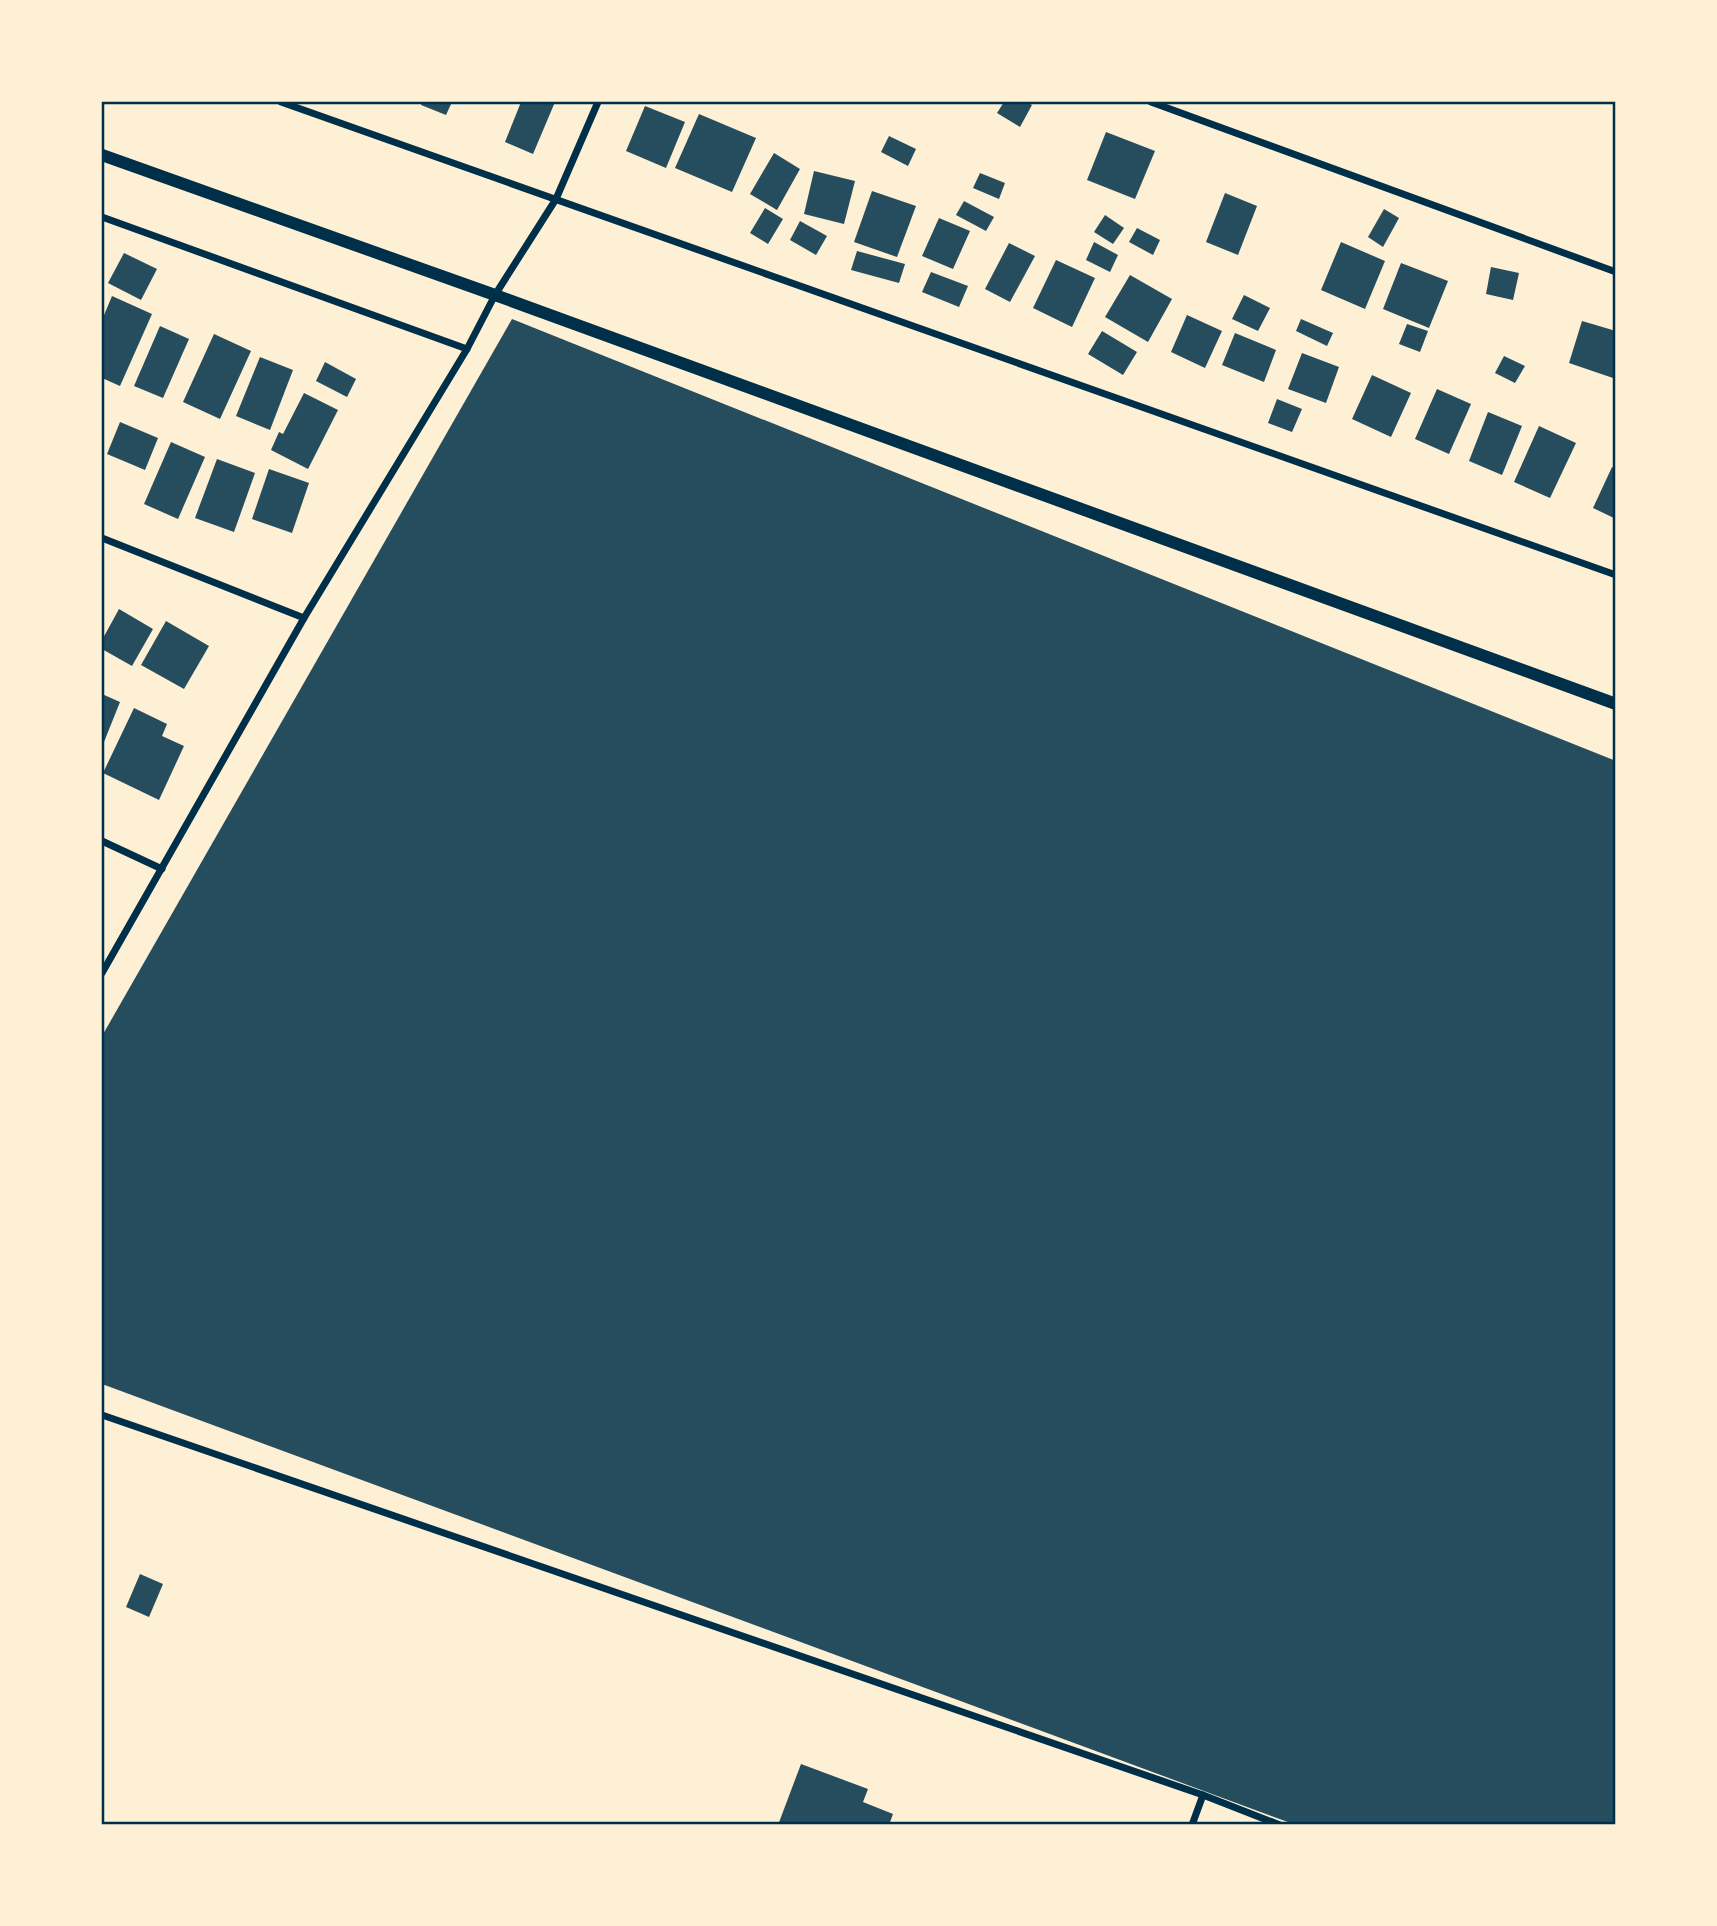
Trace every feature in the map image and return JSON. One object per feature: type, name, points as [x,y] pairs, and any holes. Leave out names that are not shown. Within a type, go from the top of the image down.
[{"type":"street","points":[[281,102],[1615,575]]},
{"type":"street","points":[[102,973],[304,618],[467,349],[495,295],[556,199],[598,102]]},
{"type":"street","points":[[1151,102],[1615,272]]},
{"type":"street","points":[[102,155],[495,295],[1615,704]]},
{"type":"street","points":[[102,217],[467,349]]},
{"type":"street","points":[[102,538],[304,618]]},
{"type":"street","points":[[102,841],[162,869]]},
{"type":"street","points":[[102,1415],[1203,1795],[1280,1825]]},
{"type":"street","points":[[1192,1825],[1203,1795]]},
{"type":"building","points":[[422,102],[452,102],[446,115],[421,105]]},
{"type":"building","points":[[521,102],[555,102],[533,154],[505,142]]},
{"type":"building","points":[[1004,102],[1026,102],[1032,105],[1020,127],[997,113]]},
{"type":"building","points":[[645,106],[685,122],[666,168],[626,151]]},
{"type":"building","points":[[699,114],[756,138],[732,192],[675,168]]},
{"type":"building","points":[[1106,132],[1155,151],[1135,199],[1087,180]]},
{"type":"building","points":[[889,136],[916,149],[908,166],[881,152]]},
{"type":"building","points":[[774,153],[800,169],[777,210],[750,194]]},
{"type":"building","points":[[814,171],[855,181],[844,224],[804,214]]},
{"type":"building","points":[[980,173],[1005,183],[999,199],[973,188]]},
{"type":"building","points":[[872,191],[916,206],[897,257],[854,242]]},
{"type":"building","points":[[1225,193],[1257,206],[1238,255],[1206,242]]},
{"type":"building","points":[[964,201],[994,217],[986,231],[956,215]]},
{"type":"building","points":[[765,208],[783,219],[768,244],[750,233]]},
{"type":"building","points":[[1384,209],[1399,218],[1383,247],[1368,237]]},
{"type":"building","points":[[1105,215],[1124,228],[1113,244],[1094,232]]},
{"type":"building","points":[[939,218],[970,231],[953,269],[922,256]]},
{"type":"building","points":[[800,221],[827,236],[816,255],[790,240]]},
{"type":"building","points":[[1137,228],[1160,240],[1153,255],[1129,242]]},
{"type":"building","points":[[1094,242],[1118,255],[1110,272],[1086,260]]},
{"type":"building","points":[[1341,242],[1385,261],[1365,309],[1321,290]]},
{"type":"building","points":[[1009,243],[1035,256],[1010,302],[985,289]]},
{"type":"building","points":[[857,251],[905,264],[899,283],[851,270]]},
{"type":"building","points":[[124,253],[157,269],[141,300],[108,283]]},
{"type":"building","points":[[1056,260],[1095,278],[1072,327],[1033,308]]},
{"type":"building","points":[[1401,263],[1448,281],[1429,328],[1383,309]]},
{"type":"building","points":[[1491,267],[1519,273],[1513,300],[1486,294]]},
{"type":"building","points":[[931,272],[968,286],[959,307],[922,292]]},
{"type":"building","points":[[1130,275],[1172,299],[1148,342],[1105,317]]},
{"type":"building","points":[[1244,295],[1270,308],[1258,331],[1232,319]]},
{"type":"building","points":[[112,296],[152,314],[120,386],[102,378],[102,320]]},
{"type":"building","points":[[1187,315],[1222,331],[1205,368],[1171,352]]},
{"type":"building","points":[[512,319],[1616,761],[1616,1825],[1296,1825],[102,1384],[102,1036]]},
{"type":"building","points":[[1301,319],[1333,333],[1327,346],[1296,331]]},
{"type":"building","points":[[1582,321],[1616,331],[1616,371],[1613,378],[1569,363]]},
{"type":"building","points":[[1407,324],[1428,331],[1420,352],[1399,344]]},
{"type":"building","points":[[160,326],[189,339],[163,398],[134,386]]},
{"type":"building","points":[[1102,331],[1137,352],[1123,375],[1088,354]]},
{"type":"building","points":[[1235,333],[1276,350],[1264,382],[1222,365]]},
{"type":"building","points":[[214,334],[251,351],[220,419],[183,402]]},
{"type":"building","points":[[1302,353],[1339,367],[1326,403],[1288,389]]},
{"type":"building","points":[[1504,356],[1525,366],[1515,383],[1495,373]]},
{"type":"building","points":[[260,357],[293,370],[270,430],[236,416]]},
{"type":"building","points":[[325,362],[356,379],[347,397],[316,381]]},
{"type":"building","points":[[1372,375],[1411,393],[1391,437],[1352,419]]},
{"type":"building","points":[[1437,389],[1471,404],[1449,454],[1415,439]]},
{"type":"building","points":[[304,393],[338,410],[308,469],[271,450],[279,432],[283,434]]},
{"type":"building","points":[[1277,399],[1302,409],[1292,432],[1268,423]]},
{"type":"building","points":[[1488,412],[1522,426],[1502,475],[1469,461]]},
{"type":"building","points":[[120,422],[158,438],[145,470],[107,454]]},
{"type":"building","points":[[1539,426],[1576,443],[1550,498],[1514,482]]},
{"type":"building","points":[[171,442],[205,457],[178,519],[144,504]]},
{"type":"building","points":[[217,459],[255,473],[234,532],[195,518]]},
{"type":"building","points":[[1612,467],[1616,469],[1616,519],[1593,508]]},
{"type":"building","points":[[269,469],[309,483],[292,533],[252,519]]},
{"type":"building","points":[[119,609],[153,629],[132,666],[102,649],[102,640]]},
{"type":"building","points":[[166,621],[209,646],[184,689],[141,665]]},
{"type":"building","points":[[102,694],[120,702],[102,747]]},
{"type":"building","points":[[134,708],[167,724],[162,736],[184,746],[159,800],[103,773]]},
{"type":"building","points":[[140,1574],[163,1584],[149,1617],[126,1607]]},
{"type":"building","points":[[801,1764],[868,1789],[863,1802],[893,1814],[889,1825],[778,1825]]}]
